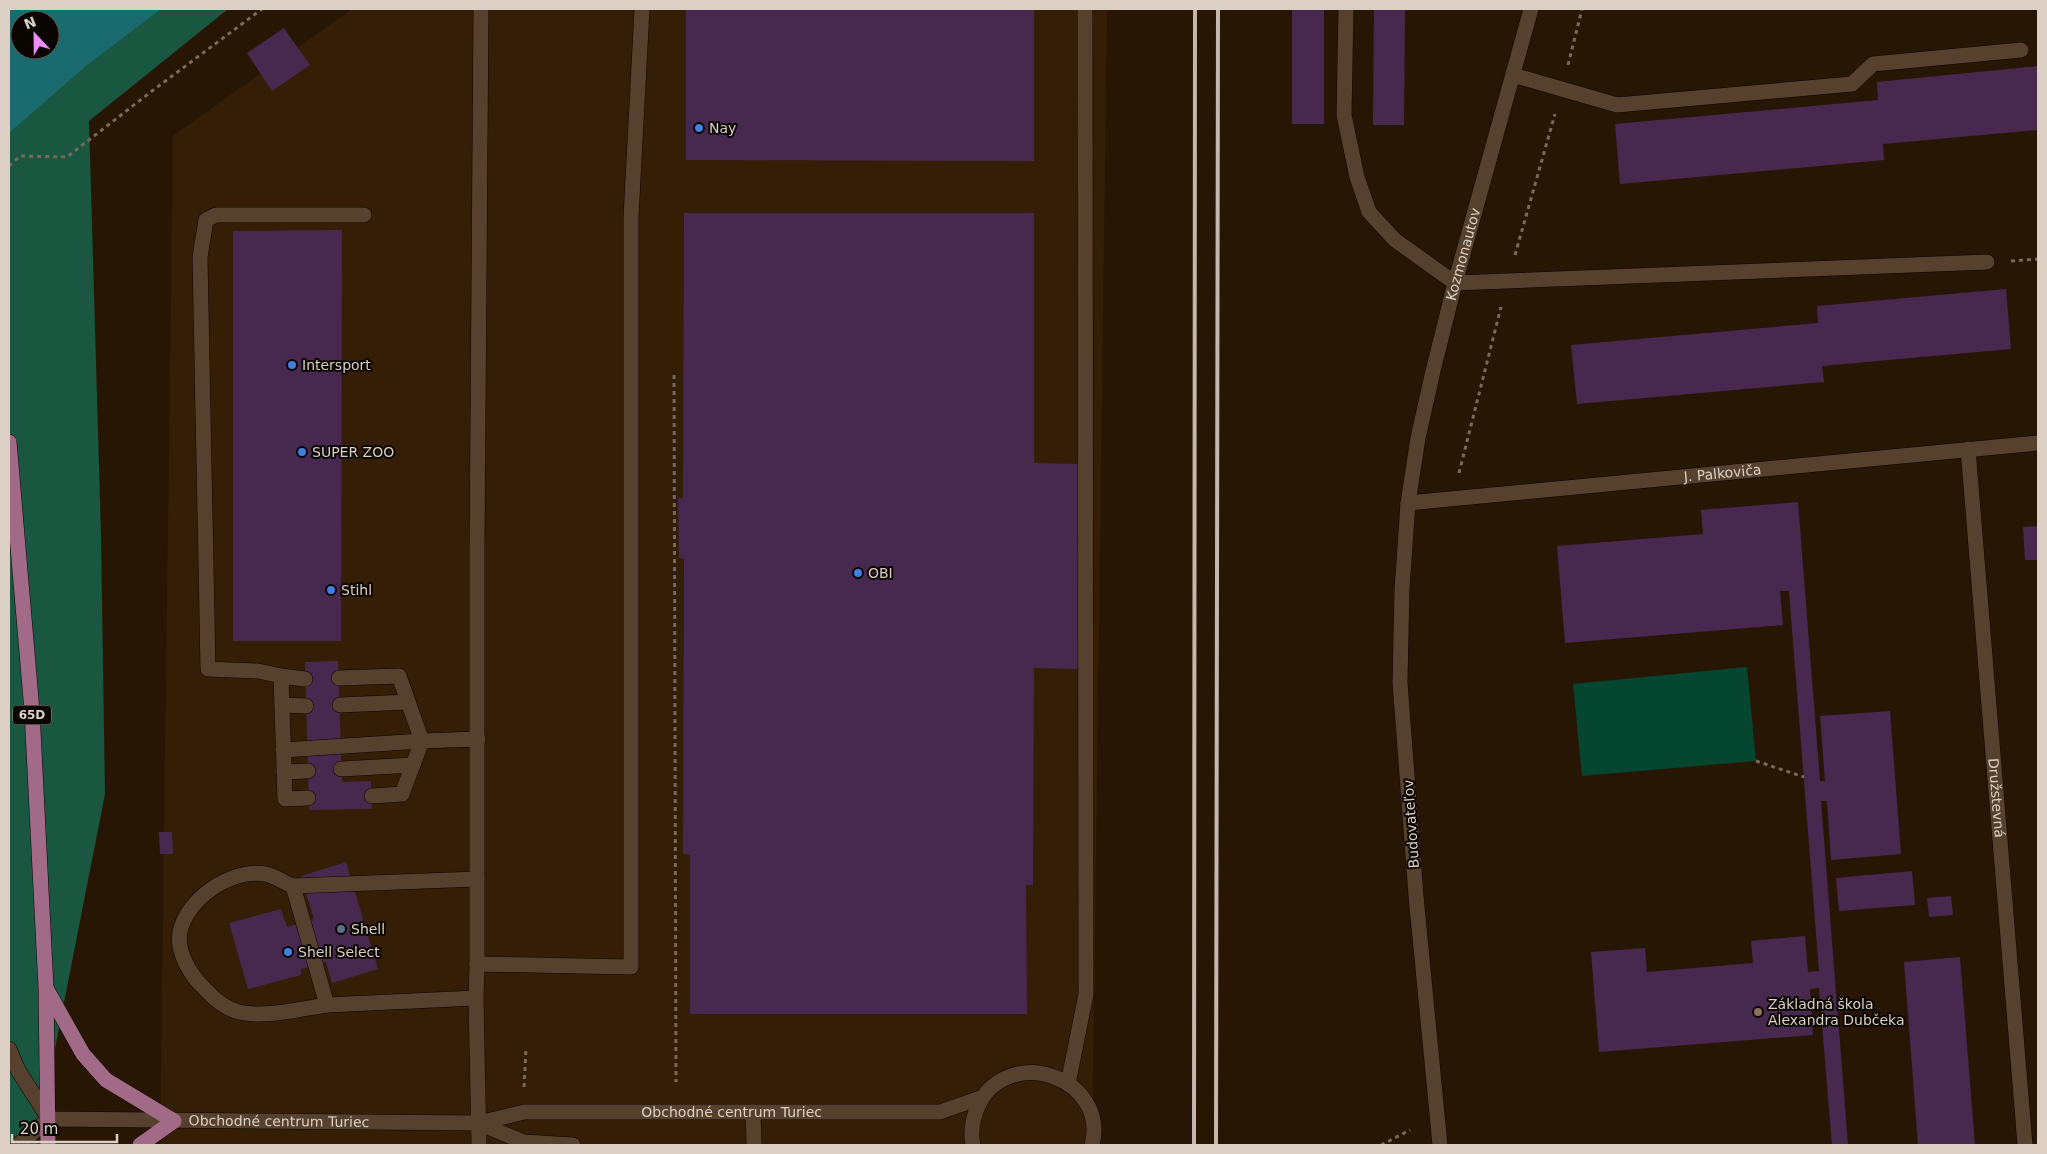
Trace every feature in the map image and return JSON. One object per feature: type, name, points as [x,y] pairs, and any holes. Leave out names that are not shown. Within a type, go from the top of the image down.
[{"type":"main road","name":"65D","points":[[9,442],[32,711],[46,988],[48,1145]]},
{"type":"main road","points":[[46,988],[83,1054],[106,1080],[174,1121],[140,1145]]},
{"type":"street","points":[[479,1145],[476,998],[481,9]]},
{"type":"street","points":[[477,964],[631,968],[631,217],[642,9]]},
{"type":"street","points":[[1068,1084],[1086,994],[1085,9]]},
{"type":"street","points":[[1346,9],[1344,115],[1356,177],[1369,212],[1395,240],[1455,283],[1987,262]]},
{"type":"street","name":"Kozmonautov","points":[[1408,503],[1418,438],[1455,283],[1531,9]]},
{"type":"street","points":[[1514,75],[1617,105],[1852,84],[1872,64],[2021,50]]},
{"type":"street","points":[[305,679],[258,671],[208,670],[200,257],[206,220],[216,215],[364,215]]},
{"type":"street","name":"J. Palkoviča","points":[[1408,503],[2038,443]]},
{"type":"street","name":"Družstevná","points":[[1968,449],[2025,1145]]},
{"type":"street","name":"Budovateľov","points":[[1408,503],[1402,589],[1400,682],[1416,896],[1440,1145]]},
{"type":"street","points":[[281,676],[285,799],[308,798]]},
{"type":"street","points":[[339,678],[399,676],[422,741],[402,794],[372,796]]},
{"type":"street","points":[[340,704],[408,702]]},
{"type":"street","points":[[282,705],[306,706]]},
{"type":"street","points":[[283,750],[478,739]]},
{"type":"street","points":[[341,769],[413,765]]},
{"type":"street","points":[[284,772],[308,771]]},
{"type":"street","points":[[476,998],[327,1005],[258,1014],[238,1012],[216,1000],[196,981],[182,955],[179,933],[186,914],[202,897],[223,882],[246,874],[266,874],[292,886],[477,879]]},
{"type":"street","points":[[292,886],[327,1005]]},
{"type":"street","points":[[9,1049],[18,1070],[49,1119],[18,1145]]},
{"type":"street","points":[[973,1145],[972,1126],[976,1111],[983,1097],[994,1086],[1008,1078],[1023,1073],[1038,1072],[1054,1076],[1080,1094],[1088,1108],[1093,1124],[1092,1145]]},
{"type":"street","name":"Obchodné centrum Turiec","points":[[49,1119],[479,1123],[524,1112],[940,1112],[983,1097]]},
{"type":"street","points":[[753,1112],[754,1145]]},
{"type":"street","name":"Obchodné centrum Turiec","points":[[479,1123],[523,1142],[573,1145]]},
{"type":"path","points":[[9,166],[20,156],[67,157],[262,9]]},
{"type":"path","points":[[1459,476],[1507,281],[1562,89],[1582,9]]},
{"type":"path","points":[[674,375],[676,1082]]},
{"type":"path","points":[[1756,761],[1804,777]]},
{"type":"path","points":[[1381,1145],[1410,1130]]},
{"type":"shaded area","points":[[352,9],[1107,9],[1093,1083],[1095,1145],[160,1145],[173,136]]},
{"type":"green space","points":[[9,9],[228,9],[89,121],[101,535],[105,794],[36,1145],[9,1145]]},
{"type":"green space","points":[[1747,667],[1756,761],[1582,776],[1573,684]]},
{"type":"water","points":[[9,9],[161,9],[87,65],[9,133]]},
{"type":"building","points":[[686,9],[1034,9],[1034,161],[686,160]]},
{"type":"building","points":[[1292,9],[1324,9],[1324,124],[1292,124]]},
{"type":"building","points":[[1374,9],[1405,9],[1404,125],[1373,125]]},
{"type":"building","points":[[284,28],[310,65],[272,91],[247,53]]},
{"type":"building","points":[[2038,66],[2038,130],[1883,144],[1884,160],[1620,184],[1615,124],[1878,100],[1877,82]]},
{"type":"building","points":[[684,213],[1034,213],[1034,463],[1078,464],[1078,669],[1034,668],[1033,885],[1026,885],[1027,1014],[690,1014],[690,855],[683,854],[684,559],[679,558],[678,498],[683,498]]},
{"type":"building","points":[[342,230],[341,641],[233,641],[233,231]]},
{"type":"building","points":[[2006,289],[2011,349],[1822,366],[1824,382],[1577,404],[1571,345],[1818,323],[1817,306]]},
{"type":"building","points":[[1798,502],[1820,781],[1825,781],[1820,716],[1890,711],[1901,854],[1831,860],[1827,801],[1821,801],[1848,1145],[1832,1145],[1819,988],[1810,989],[1813,1035],[1599,1052],[1591,952],[1645,948],[1647,972],[1753,963],[1751,941],[1805,936],[1808,972],[1819,971],[1789,591],[1780,591],[1783,625],[1565,643],[1557,546],[1703,534],[1701,510]]},
{"type":"building","points":[[2038,526],[2038,560],[2025,560],[2023,527]]},
{"type":"building","points":[[338,661],[342,782],[371,781],[372,809],[309,810],[305,662]]},
{"type":"building","points":[[159,832],[172,832],[173,854],[160,854]]},
{"type":"building","points":[[346,862],[378,969],[332,983],[326,962],[301,969],[301,975],[248,989],[229,923],[281,909],[287,927],[314,919],[301,876]]},
{"type":"building","points":[[1912,871],[1915,905],[1839,911],[1836,878]]},
{"type":"building","points":[[1951,896],[1953,915],[1929,917],[1927,898]]},
{"type":"building","points":[[1960,957],[1975,1145],[1918,1145],[1904,962]]},
{"type":"railway","points":[[1194,1145],[1195,9]]},
{"type":"railway","points":[[1216,1145],[1218,9]]},
{"type":"place","name":"Nay","points":[[699,128]]},
{"type":"place","name":"Intersport","points":[[292,365]]},
{"type":"place","name":"SUPER ZOO","points":[[302,452]]},
{"type":"place","name":"OBI","points":[[858,573]]},
{"type":"place","name":"Stihl","points":[[331,590]]},
{"type":"place","name":"Shell","points":[[341,929]]},
{"type":"place","name":"Shell Select","points":[[288,952]]},
{"type":"place","name":"Základná škola Alexandra Dubčeka","points":[[1758,1012]]}]
